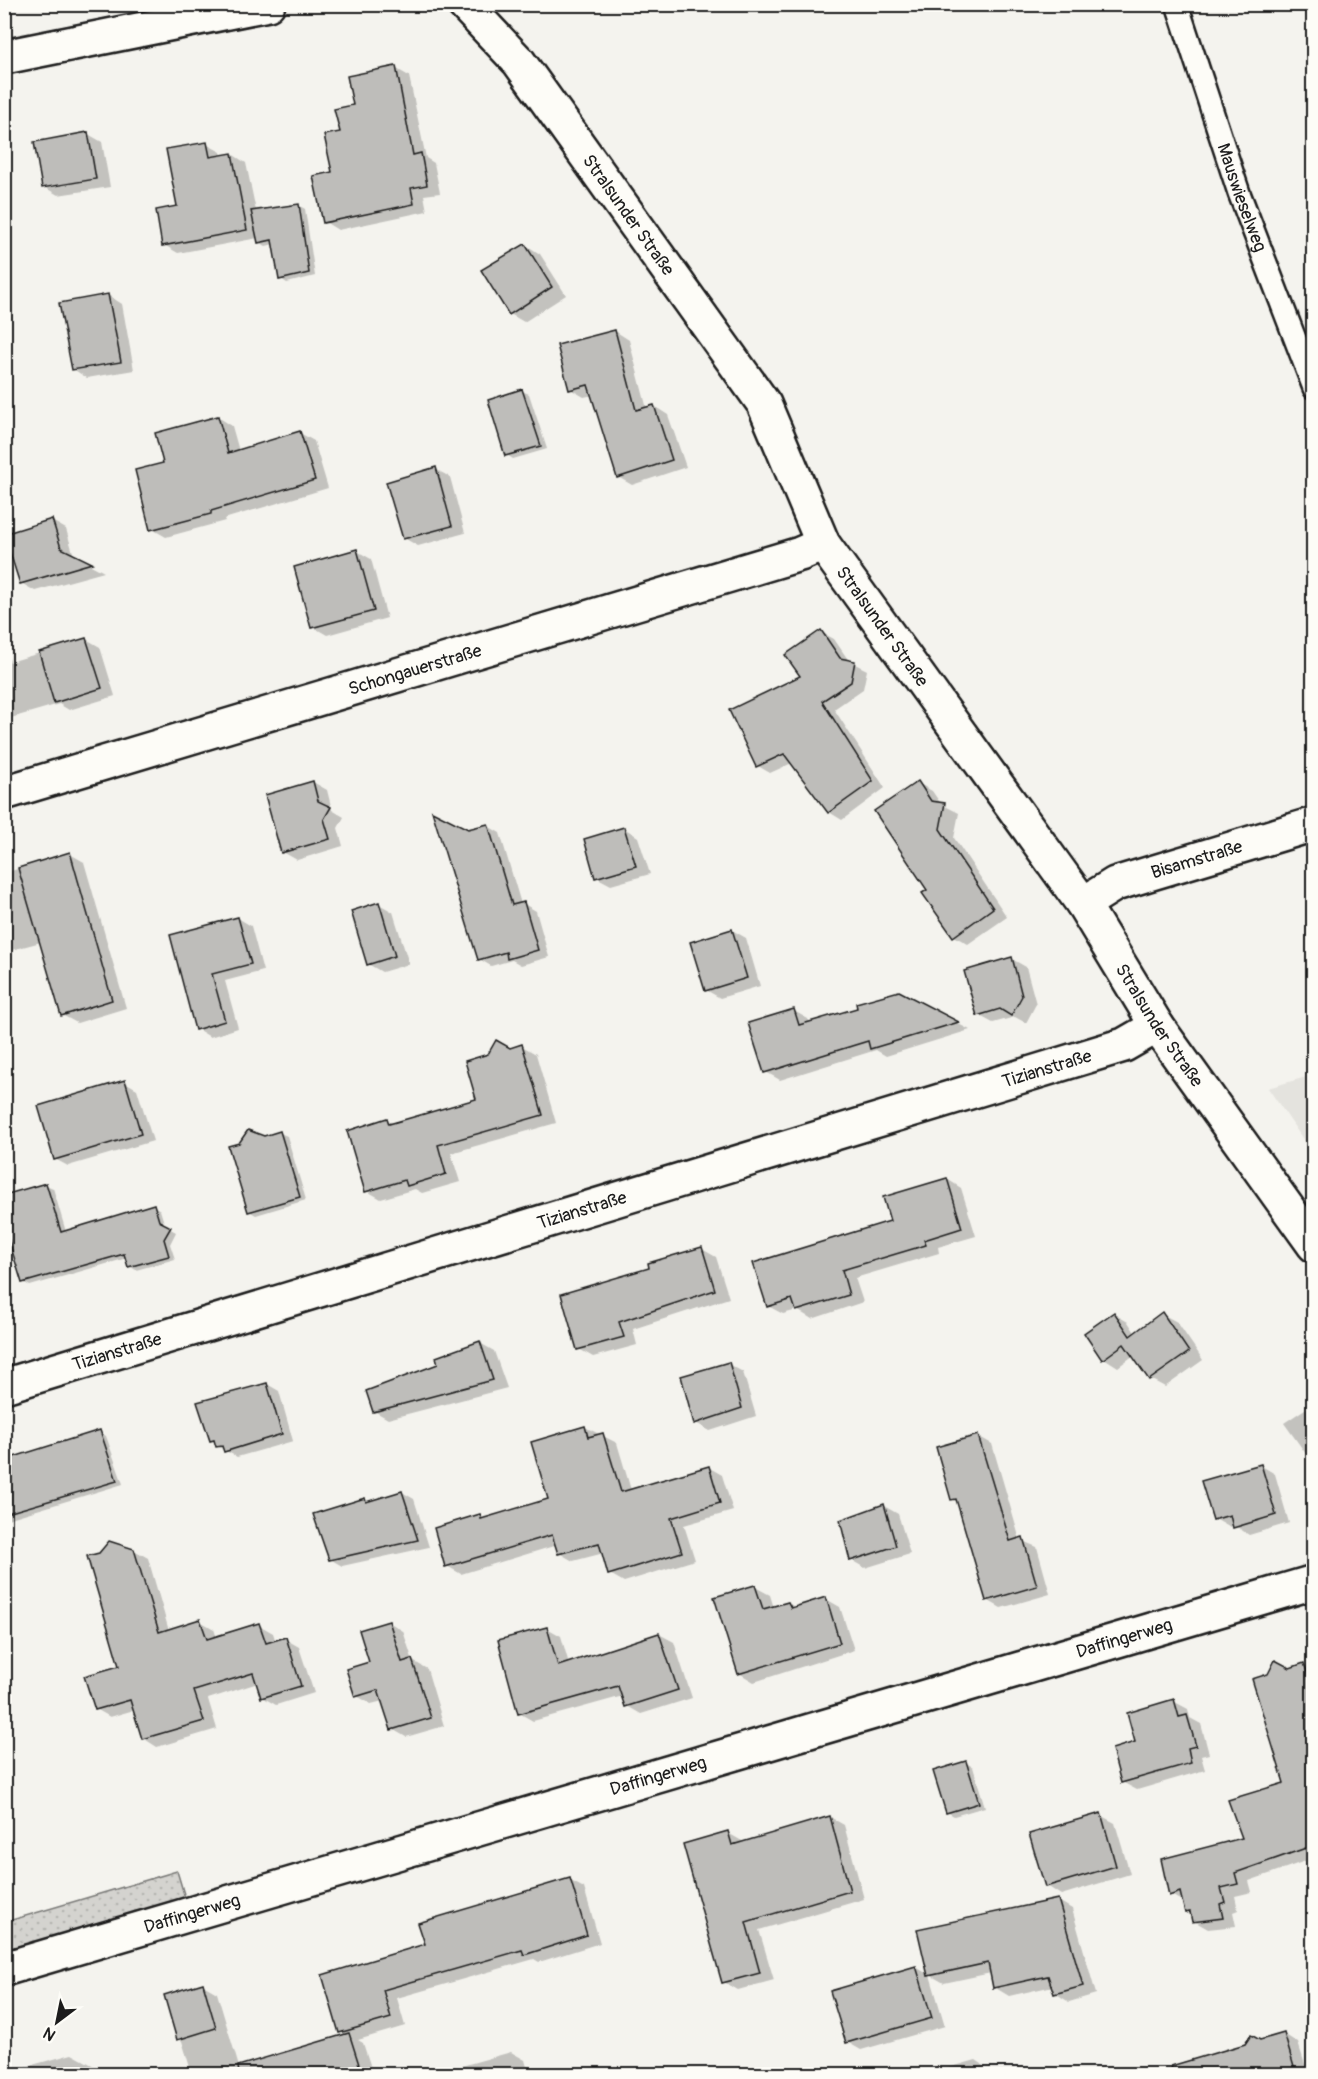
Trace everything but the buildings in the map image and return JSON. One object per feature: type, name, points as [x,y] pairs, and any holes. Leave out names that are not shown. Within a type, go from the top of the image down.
[{"type":"street","points":[[4,57],[268,4]]},
{"type":"street","name":"Stralsunder Straße","points":[[464,4],[519,62],[764,404],[823,544],[1083,904],[1157,1026],[1314,1245]]},
{"type":"street","name":"Schongauerstraße","points":[[4,793],[800,554],[823,544]]},
{"type":"street","name":"Bisamstraße","points":[[1083,904],[1116,884],[1314,824]]},
{"type":"street","name":"Tizianstraße","points":[[4,1386],[1124,1045],[1157,1026]]},
{"type":"street","name":"Daffingerweg","points":[[4,1969],[1314,1582]]},
{"type":"lane","name":"Mauswieselweg","points":[[1177,4],[1239,193],[1314,388]]},
{"type":"shaded area","points":[[1314,1075],[1313,1154],[1268,1088]]},
{"type":"shaded area","points":[[177,1871],[186,1901],[5,1953],[5,1922]]}]
